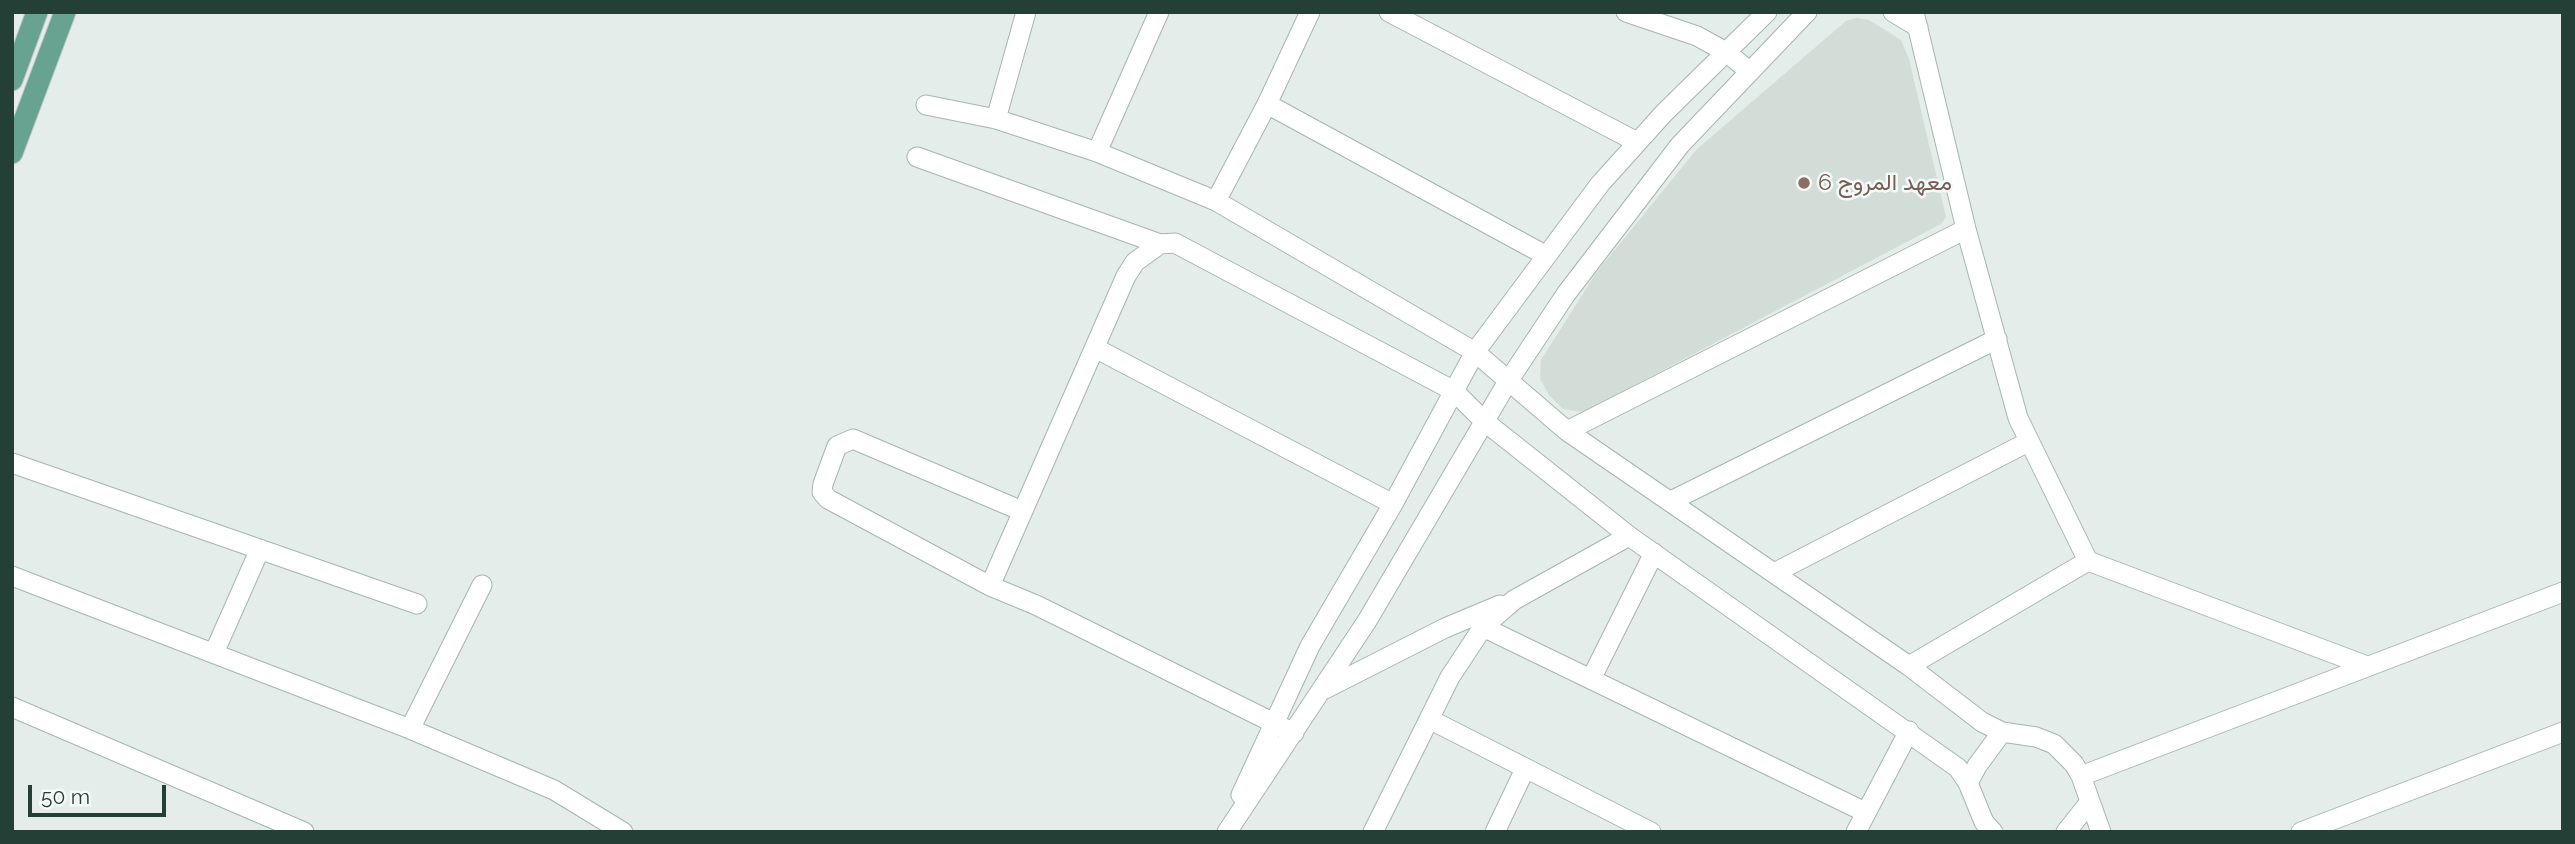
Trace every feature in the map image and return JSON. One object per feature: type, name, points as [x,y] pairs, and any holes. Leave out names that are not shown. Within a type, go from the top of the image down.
[{"type":"main road","points":[[12,80],[37,12]]},
{"type":"main road","points":[[12,153],[65,12]]},
{"type":"street","points":[[996,120],[1026,12]]},
{"type":"street","points":[[1097,152],[1159,12]]},
{"type":"street","points":[[1216,201],[1267,104],[1310,12]]},
{"type":"street","points":[[1390,12],[1637,142]]},
{"type":"street","points":[[1626,12],[1697,36],[1726,52],[1749,71]]},
{"type":"street","points":[[1225,832],[1310,646],[1393,504],[1475,352],[1545,255],[1637,142],[1767,12]]},
{"type":"street","points":[[1225,832],[1323,690],[1507,383],[1566,294],[1680,145],[1807,12]]},
{"type":"street","points":[[1893,12],[1917,18],[1966,229],[2018,418],[2088,561],[2367,666]]},
{"type":"street","points":[[1267,104],[1545,255]]},
{"type":"street","points":[[926,105],[996,120],[1097,152],[1216,201],[1475,352],[1507,383],[1567,431],[1909,666],[1971,715],[2002,732],[2036,737],[2054,744],[2081,776],[2101,832]]},
{"type":"street","points":[[917,157],[1160,244],[1175,243],[1454,391],[1484,421],[1629,536],[1958,768],[1968,783],[1975,805],[1993,832]]},
{"type":"street","points":[[1567,431],[1966,229]]},
{"type":"street","points":[[990,586],[1126,276],[1135,262],[1160,244]]},
{"type":"street","points":[[1671,500],[1997,339]]},
{"type":"street","points":[[1095,348],[1393,504]]},
{"type":"street","points":[[1022,511],[853,439],[837,446],[822,492],[828,499],[990,586],[1294,733]]},
{"type":"street","points":[[1774,573],[2028,442]]},
{"type":"street","points":[[12,463],[417,604]]},
{"type":"street","points":[[1323,690],[1445,628],[1514,600],[1629,536]]},
{"type":"street","points":[[214,653],[260,549]]},
{"type":"street","points":[[1592,677],[1654,553]]},
{"type":"street","points":[[1909,666],[2088,561]]},
{"type":"street","points":[[12,576],[410,729],[554,790],[623,832]]},
{"type":"street","points":[[410,729],[482,585]]},
{"type":"street","points":[[2081,776],[2563,592]]},
{"type":"street","points":[[1373,832],[1461,658],[1483,627],[1514,600]]},
{"type":"street","points":[[1483,627],[1592,677],[1865,812]]},
{"type":"street","points":[[12,707],[304,832]]},
{"type":"street","points":[[1431,720],[1525,768],[1624,826],[1651,832]]},
{"type":"street","points":[[1856,832],[1909,731]]},
{"type":"street","points":[[1968,783],[1976,766],[2002,732]]},
{"type":"street","points":[[2301,832],[2563,732]]},
{"type":"street","points":[[1495,832],[1525,768]]},
{"type":"street","points":[[2066,832],[2089,803]]},
{"type":"shaded area","name":"معهد المروج 6","points":[[1856,18],[1869,20],[1901,40],[1909,59],[1946,217],[1941,224],[1583,412],[1563,409],[1549,395],[1540,379],[1541,360],[1596,273],[1697,149],[1846,21]]},
{"type":"place","name":"معهد المروج 6","points":[[1804,183]]}]
